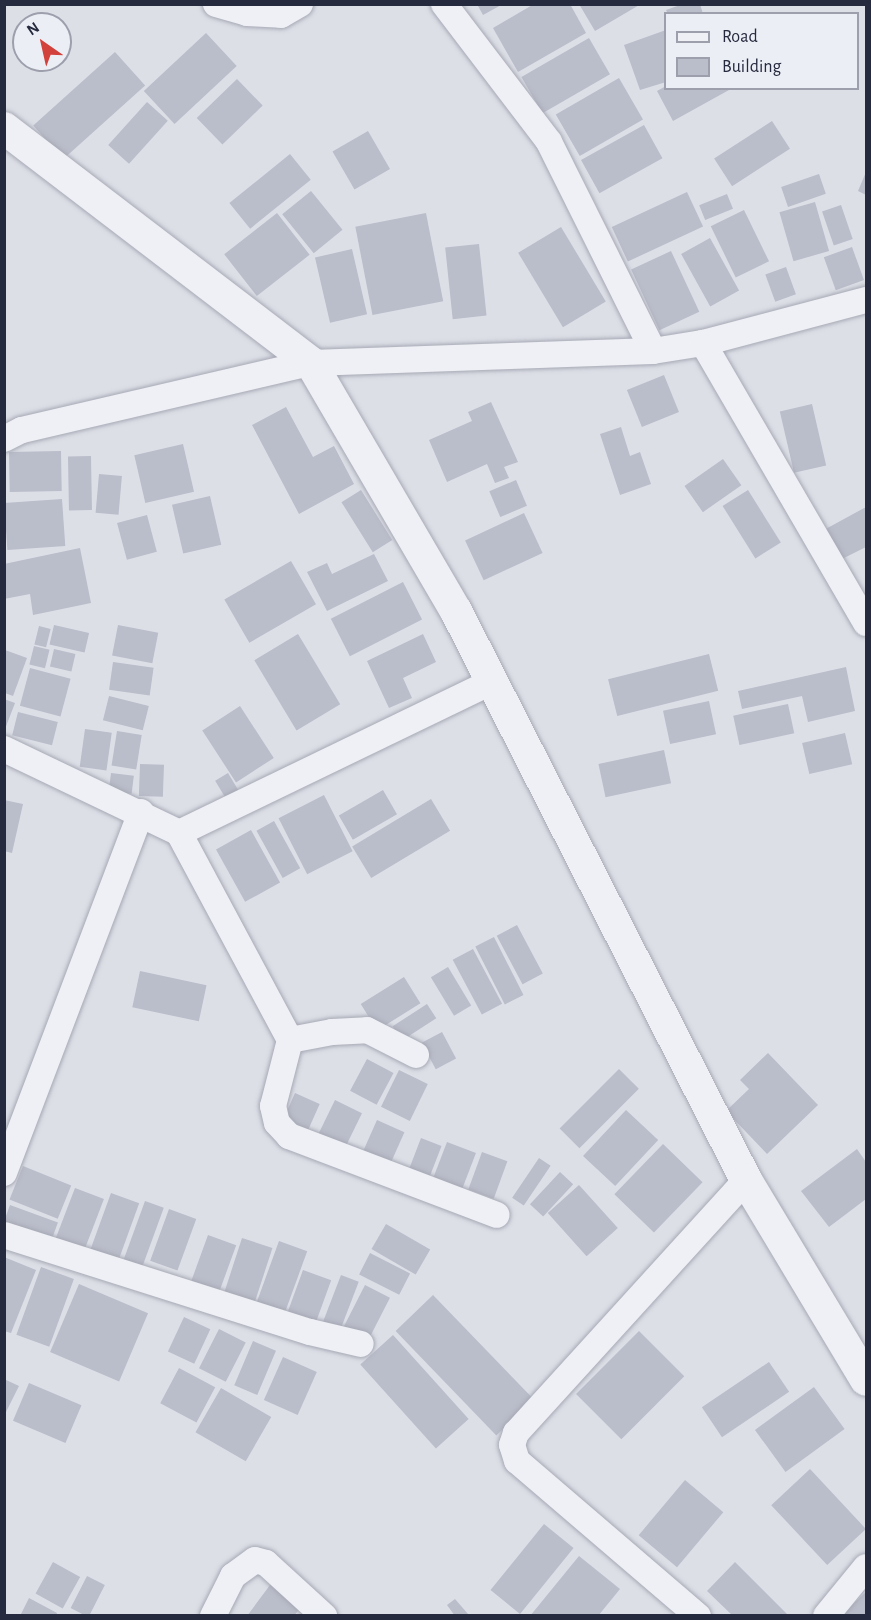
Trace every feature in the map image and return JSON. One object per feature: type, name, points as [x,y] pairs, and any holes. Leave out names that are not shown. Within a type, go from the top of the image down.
[{"type":"street","points":[[216,4],[247,14],[285,8]]},
{"type":"street","points":[[444,4],[549,141],[653,351]]},
{"type":"street","points":[[4,128],[311,363],[456,611],[746,1180],[867,1380]]},
{"type":"street","points":[[4,439],[22,430],[311,363],[653,351],[703,343],[867,300]]},
{"type":"street","points":[[703,343],[867,624]]},
{"type":"street","points":[[179,833],[492,682]]},
{"type":"street","points":[[4,749],[141,812],[179,833],[290,1040],[273,1106],[277,1123],[289,1136],[497,1215]]},
{"type":"street","points":[[4,1173],[141,812]]},
{"type":"street","points":[[290,1040],[332,1032],[367,1030],[416,1055]]},
{"type":"street","points":[[698,1616],[517,1461],[512,1445],[516,1433],[746,1180]]},
{"type":"street","points":[[4,1235],[310,1332],[361,1344]]},
{"type":"street","points":[[213,1616],[232,1576],[255,1560],[266,1563],[324,1616]]},
{"type":"street","points":[[826,1616],[867,1567]]},
{"type":"building","points":[[477,4],[503,4],[483,15]]},
{"type":"building","points":[[534,4],[570,4],[586,33],[518,72],[493,28]]},
{"type":"building","points":[[579,4],[641,4],[595,31]]},
{"type":"building","points":[[683,4],[700,4],[702,12],[667,12],[666,10]]},
{"type":"building","points":[[664,31],[664,83],[640,90],[624,45]]},
{"type":"building","points":[[206,33],[237,66],[175,124],[144,91]]},
{"type":"building","points":[[589,38],[610,74],[542,113],[521,77]]},
{"type":"building","points":[[115,52],[145,85],[63,159],[33,126]]},
{"type":"building","points":[[619,78],[643,120],[580,156],[556,114]]},
{"type":"building","points":[[237,79],[263,106],[222,145],[197,118]]},
{"type":"building","points":[[664,87],[664,90],[729,90],[673,121],[657,91]]},
{"type":"building","points":[[147,102],[168,121],[129,164],[108,145]]},
{"type":"building","points":[[772,121],[790,149],[732,186],[714,159]]},
{"type":"building","points":[[644,125],[662,158],[599,193],[581,160]]},
{"type":"building","points":[[368,131],[390,169],[354,190],[332,152]]},
{"type":"building","points":[[290,154],[311,180],[250,229],[229,203]]},
{"type":"building","points":[[866,172],[866,195],[858,191]]},
{"type":"building","points":[[819,174],[826,194],[788,207],[781,187]]},
{"type":"building","points":[[311,191],[342,230],[314,253],[282,214]]},
{"type":"building","points":[[687,192],[703,226],[628,262],[612,227]]},
{"type":"building","points":[[727,194],[733,209],[705,220],[699,205]]},
{"type":"building","points":[[815,202],[829,251],[793,261],[779,212]]},
{"type":"building","points":[[841,205],[853,239],[834,246],[822,212]]},
{"type":"building","points":[[744,210],[769,261],[736,277],[711,226]]},
{"type":"building","points":[[277,213],[310,255],[257,296],[224,254]]},
{"type":"building","points":[[426,213],[443,301],[372,315],[355,227]]},
{"type":"building","points":[[561,227],[606,302],[563,327],[518,253]]},
{"type":"building","points":[[710,238],[739,290],[710,306],[681,254]]},
{"type":"building","points":[[479,244],[487,316],[453,319],[445,248]]},
{"type":"building","points":[[852,247],[864,280],[836,290],[824,257]]},
{"type":"building","points":[[352,249],[367,314],[330,323],[315,258]]},
{"type":"building","points":[[671,251],[699,312],[659,330],[631,270]]},
{"type":"building","points":[[786,267],[796,294],[775,302],[765,275]]},
{"type":"building","points":[[664,375],[679,412],[642,427],[627,390]]},
{"type":"building","points":[[491,402],[518,462],[504,467],[509,478],[495,483],[487,464],[447,482],[429,440],[472,421],[468,412]]},
{"type":"building","points":[[812,404],[826,465],[794,473],[780,411]]},
{"type":"building","points":[[286,407],[313,457],[334,446],[354,484],[299,514],[252,425]]},
{"type":"building","points":[[621,427],[630,456],[640,452],[651,484],[620,495],[600,434]]},
{"type":"building","points":[[183,444],[194,492],[145,503],[134,455]]},
{"type":"building","points":[[61,451],[62,491],[10,492],[9,452]]},
{"type":"building","points":[[68,456],[91,456],[92,510],[69,510]]},
{"type":"building","points":[[723,459],[741,485],[703,512],[684,486]]},
{"type":"building","points":[[99,474],[122,476],[119,515],[96,513]]},
{"type":"building","points":[[516,480],[527,506],[500,517],[489,491]]},
{"type":"building","points":[[361,490],[392,540],[373,552],[341,502]]},
{"type":"building","points":[[748,490],[781,543],[755,558],[723,506]]},
{"type":"building","points":[[210,496],[221,545],[183,553],[172,505]]},
{"type":"building","points":[[62,499],[65,546],[7,550],[4,503]]},
{"type":"building","points":[[866,507],[866,547],[838,561],[822,531]]},
{"type":"building","points":[[524,513],[543,553],[484,580],[465,540]]},
{"type":"building","points":[[147,515],[157,552],[127,560],[117,523]]},
{"type":"building","points":[[80,548],[91,603],[33,615],[30,594],[4,599],[4,564]]},
{"type":"building","points":[[374,554],[388,581],[327,611],[307,572],[327,563],[332,574]]},
{"type":"building","points":[[291,561],[316,604],[249,643],[224,600]]},
{"type":"building","points":[[403,582],[422,619],[350,656],[331,619]]},
{"type":"building","points":[[54,625],[89,633],[85,653],[50,644]]},
{"type":"building","points":[[118,625],[158,633],[152,663],[112,655]]},
{"type":"building","points":[[39,626],[51,629],[46,647],[34,644]]},
{"type":"building","points":[[298,634],[340,704],[297,731],[254,660]]},
{"type":"building","points":[[423,634],[436,662],[403,678],[412,698],[389,708],[367,661]]},
{"type":"building","points":[[34,646],[50,650],[45,668],[29,664]]},
{"type":"building","points":[[54,649],[75,654],[71,671],[50,667]]},
{"type":"building","points":[[5,650],[27,658],[13,696],[5,693]]},
{"type":"building","points":[[709,654],[718,691],[617,716],[608,679]]},
{"type":"building","points":[[113,662],[154,668],[150,695],[109,690]]},
{"type":"building","points":[[846,667],[855,711],[808,722],[802,696],[742,709],[738,691]]},
{"type":"building","points":[[30,668],[71,679],[60,717],[20,706]]},
{"type":"building","points":[[109,696],[149,706],[143,730],[103,720]]},
{"type":"building","points":[[4,699],[15,703],[5,729],[4,729]]},
{"type":"building","points":[[709,701],[716,734],[670,744],[663,711]]},
{"type":"building","points":[[788,704],[794,733],[739,745],[733,716]]},
{"type":"building","points":[[240,706],[274,758],[236,783],[202,731]]},
{"type":"building","points":[[18,712],[58,722],[52,745],[12,735]]},
{"type":"building","points":[[85,729],[112,733],[106,770],[80,767]]},
{"type":"building","points":[[117,731],[142,735],[136,769],[112,766]]},
{"type":"building","points":[[845,733],[852,764],[809,774],[802,743]]},
{"type":"building","points":[[664,750],[671,783],[606,797],[598,764]]},
{"type":"building","points":[[140,764],[164,765],[163,797],[139,796]]},
{"type":"building","points":[[111,773],[134,776],[132,794],[109,791]]},
{"type":"building","points":[[228,773],[241,795],[229,803],[215,781]]},
{"type":"building","points":[[383,790],[397,814],[353,840],[339,816]]},
{"type":"building","points":[[324,795],[353,851],[307,874],[279,818]]},
{"type":"building","points":[[431,799],[450,831],[371,878],[352,846]]},
{"type":"building","points":[[4,800],[23,804],[12,853],[4,851]]},
{"type":"building","points":[[274,821],[300,868],[283,878],[257,831]]},
{"type":"building","points":[[251,830],[280,882],[245,902],[216,849]]},
{"type":"building","points":[[517,925],[543,974],[523,984],[497,936]]},
{"type":"building","points":[[494,937],[524,995],[505,1004],[475,947]]},
{"type":"building","points":[[473,949],[502,1004],[482,1015],[453,960]]},
{"type":"building","points":[[448,967],[471,1006],[454,1016],[431,977]]},
{"type":"building","points":[[140,971],[207,985],[199,1021],[132,1007]]},
{"type":"building","points":[[404,977],[420,1003],[377,1030],[361,1004]]},
{"type":"building","points":[[427,1004],[436,1018],[402,1041],[393,1026]]},
{"type":"building","points":[[442,1032],[456,1058],[436,1069],[422,1043]]},
{"type":"building","points":[[768,1053],[818,1105],[767,1154],[726,1111],[749,1089],[740,1080]]},
{"type":"building","points":[[367,1059],[393,1073],[377,1105],[350,1091]]},
{"type":"building","points":[[619,1069],[639,1089],[579,1148],[560,1128]]},
{"type":"building","points":[[399,1070],[428,1084],[410,1121],[381,1107]]},
{"type":"building","points":[[295,1093],[320,1104],[307,1133],[282,1122]]},
{"type":"building","points":[[335,1100],[362,1113],[344,1149],[317,1136]]},
{"type":"building","points":[[626,1110],[658,1140],[615,1186],[583,1156]]},
{"type":"building","points":[[377,1120],[404,1132],[390,1164],[363,1152]]},
{"type":"building","points":[[421,1138],[442,1146],[429,1179],[408,1171]]},
{"type":"building","points":[[447,1142],[476,1153],[462,1190],[433,1178]]},
{"type":"building","points":[[663,1144],[703,1182],[654,1233],[614,1194]]},
{"type":"building","points":[[857,1149],[866,1162],[866,1199],[829,1227],[801,1191]]},
{"type":"building","points":[[482,1152],[507,1161],[494,1199],[468,1190]]},
{"type":"building","points":[[539,1158],[551,1166],[524,1206],[512,1198]]},
{"type":"building","points":[[23,1166],[71,1185],[58,1219],[10,1199]]},
{"type":"building","points":[[560,1172],[573,1184],[543,1216],[530,1204]]},
{"type":"building","points":[[579,1185],[618,1228],[587,1256],[548,1213]]},
{"type":"building","points":[[75,1188],[104,1199],[82,1256],[53,1245]]},
{"type":"building","points":[[111,1193],[139,1203],[119,1260],[90,1249]]},
{"type":"building","points":[[145,1201],[164,1208],[143,1266],[124,1259]]},
{"type":"building","points":[[10,1205],[58,1222],[49,1248],[4,1232],[4,1221]]},
{"type":"building","points":[[169,1209],[196,1219],[177,1271],[150,1261]]},
{"type":"building","points":[[386,1224],[430,1250],[416,1275],[371,1249]]},
{"type":"building","points":[[208,1235],[236,1245],[219,1292],[191,1282]]},
{"type":"building","points":[[242,1238],[272,1248],[254,1305],[223,1295]]},
{"type":"building","points":[[279,1241],[307,1251],[284,1315],[256,1305]]},
{"type":"building","points":[[370,1253],[410,1273],[399,1295],[359,1274]]},
{"type":"building","points":[[4,1257],[36,1270],[11,1333],[4,1331]]},
{"type":"building","points":[[41,1267],[74,1279],[49,1347],[16,1335]]},
{"type":"building","points":[[303,1270],[331,1280],[314,1326],[286,1316]]},
{"type":"building","points":[[341,1275],[359,1282],[340,1331],[322,1324]]},
{"type":"building","points":[[79,1284],[148,1313],[119,1381],[50,1352]]},
{"type":"building","points":[[365,1285],[390,1298],[368,1341],[343,1329]]},
{"type":"building","points":[[433,1295],[534,1399],[496,1435],[396,1331]]},
{"type":"building","points":[[184,1317],[210,1329],[194,1364],[168,1351]]},
{"type":"building","points":[[219,1329],[246,1343],[226,1382],[199,1368]]},
{"type":"building","points":[[639,1331],[684,1376],[621,1439],[576,1394]]},
{"type":"building","points":[[393,1335],[469,1419],[436,1448],[360,1364]]},
{"type":"building","points":[[253,1341],[276,1351],[257,1395],[234,1385]]},
{"type":"building","points":[[283,1357],[317,1372],[298,1415],[264,1400]]},
{"type":"building","points":[[769,1362],[789,1392],[722,1437],[702,1407]]},
{"type":"building","points":[[179,1368],[215,1387],[196,1423],[160,1403]]},
{"type":"building","points":[[4,1379],[19,1386],[4,1416]]},
{"type":"building","points":[[29,1383],[81,1405],[65,1443],[13,1421]]},
{"type":"building","points":[[814,1387],[845,1429],[786,1472],[755,1430]]},
{"type":"building","points":[[221,1388],[271,1417],[246,1461],[196,1432]]},
{"type":"building","points":[[810,1469],[866,1529],[827,1565],[771,1505]]},
{"type":"building","points":[[685,1480],[723,1512],[677,1567],[639,1535]]},
{"type":"building","points":[[544,1524],[574,1548],[520,1614],[491,1590]]},
{"type":"building","points":[[579,1556],[620,1589],[598,1616],[530,1616]]},
{"type":"building","points":[[53,1562],[80,1577],[63,1609],[36,1593]]},
{"type":"building","points":[[735,1562],[789,1616],[733,1616],[707,1591]]},
{"type":"building","points":[[87,1576],[105,1585],[89,1616],[71,1608]]},
{"type":"building","points":[[273,1581],[303,1604],[294,1616],[247,1616]]},
{"type":"building","points":[[866,1592],[866,1616],[840,1616]]},
{"type":"building","points":[[29,1598],[57,1613],[56,1616],[20,1616]]},
{"type":"building","points":[[455,1599],[468,1614],[466,1616],[455,1616],[447,1605]]}]
